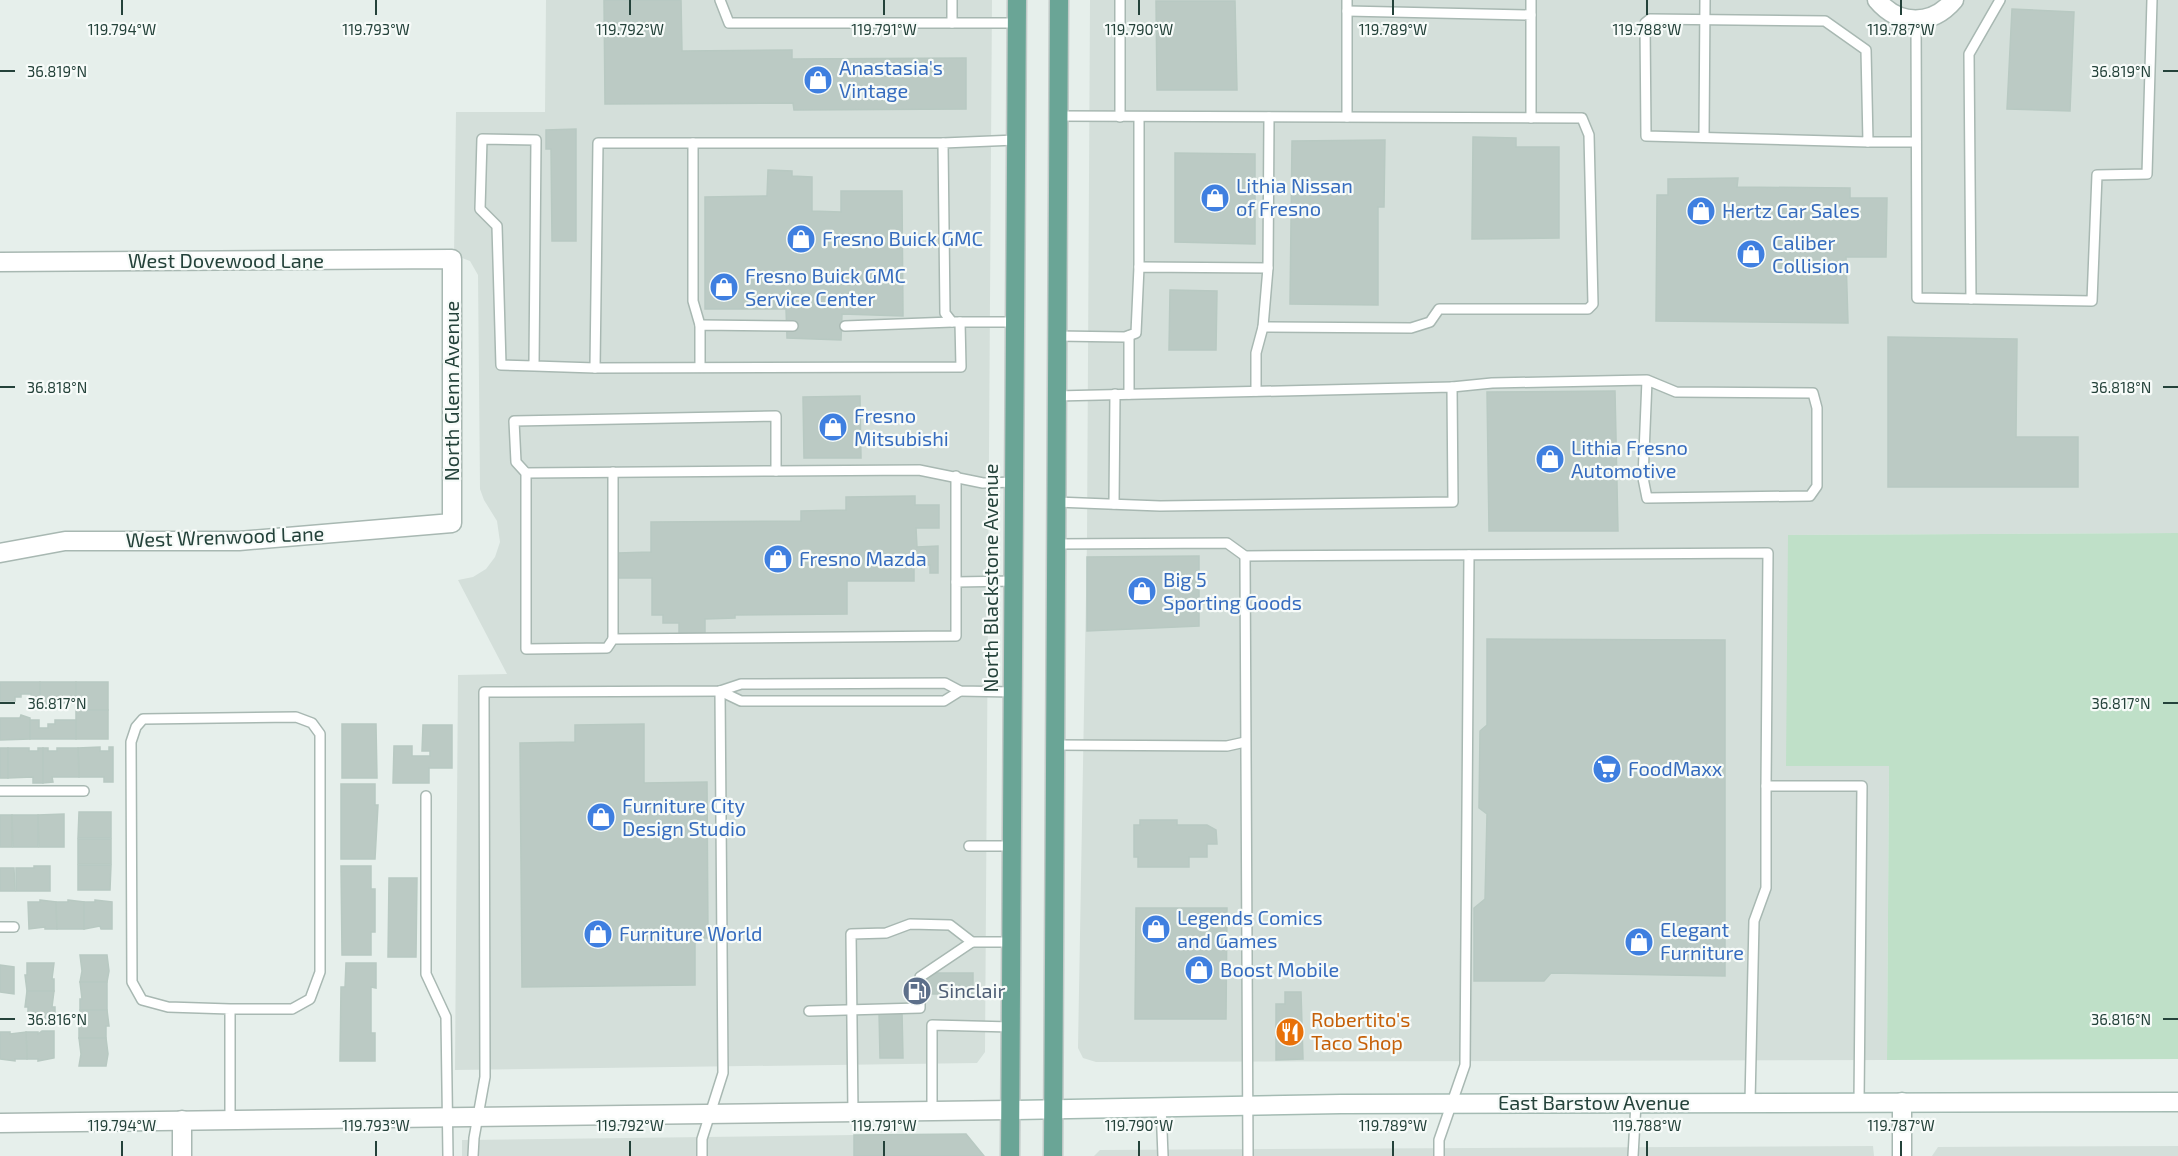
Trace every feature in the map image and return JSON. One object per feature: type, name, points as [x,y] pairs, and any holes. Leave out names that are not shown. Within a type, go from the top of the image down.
[{"type":"main road","name":"North Blackstone Avenue","points":[[1010,1156],[1017,0]]},
{"type":"main road","points":[[1053,1156],[1059,0]]},
{"type":"street","points":[[1876,3],[1892,14],[1916,20],[1934,17],[1954,0]]},
{"type":"street","name":"West Dovewood Lane","points":[[0,262],[452,259]]},
{"type":"street","name":"North Glenn Avenue","points":[[452,259],[452,523]]},
{"type":"street","name":"West Wrenwood Lane","points":[[0,553],[65,541],[239,541],[452,523]]},
{"type":"street","name":"East Barstow Avenue","points":[[0,1123],[853,1113],[1053,1107],[1750,1102],[2178,1102]]},
{"type":"street","points":[[1902,1102],[1902,1156]]},
{"type":"street","points":[[182,1120],[182,1156]]},
{"type":"lane","points":[[720,0],[729,23],[1017,23]]},
{"type":"lane","points":[[952,0],[952,23]]},
{"type":"lane","points":[[1120,0],[1120,117]]},
{"type":"lane","points":[[1347,0],[1347,117]]},
{"type":"lane","points":[[1531,0],[1531,118]]},
{"type":"lane","points":[[1704,136],[1705,0]]},
{"type":"lane","points":[[1971,299],[1969,54],[2000,0]]},
{"type":"lane","points":[[1916,20],[1917,298],[2092,301],[2097,175],[2147,174],[2152,0]]},
{"type":"lane","points":[[1347,11],[1531,15]]},
{"type":"lane","points":[[1868,142],[1866,50],[1825,21],[1650,18],[1645,23],[1646,136],[1704,136],[1868,142],[1916,142]]},
{"type":"lane","points":[[1058,116],[1582,118],[1589,135],[1593,304],[1588,309],[1439,309],[1430,322],[1411,328],[1263,327]]},
{"type":"lane","points":[[1057,336],[1129,336],[1136,333],[1139,267],[1139,117]]},
{"type":"lane","points":[[1256,392],[1256,353],[1263,327],[1268,268],[1269,117]]},
{"type":"lane","points":[[534,366],[536,140],[482,139],[480,209],[497,226],[501,365],[595,368],[961,367],[956,322],[945,313],[943,143]]},
{"type":"lane","points":[[595,368],[598,143],[943,143],[1016,140]]},
{"type":"lane","points":[[693,143],[693,301],[700,325],[700,368]]},
{"type":"lane","points":[[1139,267],[1268,268]]},
{"type":"lane","points":[[845,326],[1015,322]]},
{"type":"lane","points":[[700,325],[794,326]]},
{"type":"lane","points":[[1129,336],[1129,394]]},
{"type":"lane","points":[[1056,396],[1647,380],[1676,392],[1813,393],[1817,408],[1817,486],[1810,496],[1647,498],[1643,478],[1647,380]]},
{"type":"lane","points":[[1056,502],[1114,504],[1453,502],[1452,387]]},
{"type":"lane","points":[[1114,504],[1115,394]]},
{"type":"lane","points":[[613,472],[613,639],[607,648],[526,649],[526,473],[516,462],[514,421],[776,416],[776,471]]},
{"type":"lane","points":[[526,473],[919,470],[983,483],[1014,482]]},
{"type":"lane","points":[[613,639],[956,636],[956,476]]},
{"type":"lane","points":[[1056,544],[1227,543],[1245,556],[1768,553],[1766,888],[1754,921],[1750,1102]]},
{"type":"lane","points":[[1439,1156],[1439,1140],[1464,1065],[1469,555]]},
{"type":"lane","points":[[1245,556],[1248,1156]]},
{"type":"lane","points":[[956,582],[1014,581]]},
{"type":"lane","points":[[473,1156],[486,1077],[484,692],[720,691],[741,684],[945,683],[960,691],[1013,692]]},
{"type":"lane","points":[[720,691],[741,701],[944,701],[960,691]]},
{"type":"lane","points":[[702,1156],[702,1139],[723,1073],[720,691]]},
{"type":"lane","points":[[296,717],[312,723],[320,734],[320,972],[316,986],[310,999],[292,1009],[230,1009],[168,1007],[142,999],[132,982],[131,742],[136,727],[143,718],[296,717]]},
{"type":"lane","points":[[1055,745],[1227,746],[1245,742]]},
{"type":"lane","points":[[1766,786],[1862,786],[1859,1102]]},
{"type":"lane","points":[[0,791],[84,791]]},
{"type":"lane","points":[[426,796],[426,974],[446,1017],[448,1156]]},
{"type":"lane","points":[[969,846],[1012,846]]},
{"type":"lane","points":[[853,1113],[851,934],[886,933],[910,924],[950,925],[972,942]]},
{"type":"lane","points":[[0,927],[14,927]]},
{"type":"lane","points":[[932,1111],[932,1025],[921,1008],[920,977],[972,942],[1012,942]]},
{"type":"lane","points":[[809,1011],[921,1008]]},
{"type":"lane","points":[[230,1009],[230,1119]]},
{"type":"lane","points":[[932,1025],[1011,1027]]},
{"type":"lane","points":[[1633,1156],[1636,1103]]},
{"type":"lane","points":[[1161,1106],[1163,1156]]},
{"type":"shaded area","points":[[546,0],[992,0],[985,1052],[977,1063],[455,1070],[458,675],[507,674],[458,580],[473,577],[486,569],[495,557],[500,542],[497,521],[480,489],[478,275],[470,261],[454,255],[456,112],[545,112]]},
{"type":"shaded area","points":[[1090,0],[2178,0],[2178,533],[1788,535],[1889,766],[1887,1060],[1096,1062],[1083,1058],[1078,1048],[1087,539]]},
{"type":"shaded area","points":[[854,1135],[854,1156],[462,1156],[462,1140]]},
{"type":"shaded area","points":[[1873,1146],[1874,1156],[1094,1156],[1100,1150]]},
{"type":"shaded area","points":[[2178,1146],[2178,1156],[1932,1156],[1938,1147]]},
{"type":"green space","points":[[2178,533],[2178,1059],[1887,1060],[1889,766],[1786,766],[1788,535]]},
{"type":"building","points":[[604,0],[681,0],[682,51],[792,50],[792,59],[966,58],[966,109],[794,110],[793,103],[605,104]]},
{"type":"building","points":[[1156,1],[1235,1],[1237,90],[1157,90]]},
{"type":"building","points":[[2012,9],[2074,12],[2070,111],[2007,109]]},
{"type":"building","points":[[576,129],[576,241],[552,241],[551,149],[546,149],[546,130]]},
{"type":"building","points":[[1473,137],[1516,138],[1516,147],[1559,147],[1559,238],[1472,239]]},
{"type":"building","points":[[1385,140],[1384,207],[1378,207],[1378,305],[1290,304],[1292,141]]},
{"type":"building","name":"Lithia Nissan of Fresno","points":[[1175,153],[1255,154],[1255,244],[1175,242]]},
{"type":"building","points":[[768,170],[792,171],[792,176],[812,177],[812,211],[841,212],[841,191],[902,191],[903,316],[842,314],[841,340],[787,338],[786,309],[705,309],[705,197],[767,196]]},
{"type":"building","points":[[1738,178],[1737,187],[1850,188],[1850,198],[1887,198],[1886,257],[1846,257],[1848,323],[1656,321],[1657,195],[1668,195],[1668,179]]},
{"type":"building","points":[[1170,290],[1217,291],[1216,350],[1169,350]]},
{"type":"building","points":[[1888,337],[2017,339],[2016,437],[2078,437],[2078,487],[1888,487]]},
{"type":"building","points":[[1615,391],[1618,531],[1489,531],[1487,392]]},
{"type":"building","points":[[860,396],[861,458],[804,458],[803,397]]},
{"type":"building","name":"Fresno Mazda","points":[[915,496],[915,505],[939,505],[939,528],[916,528],[917,547],[938,546],[938,573],[930,573],[930,565],[914,565],[914,581],[847,581],[847,614],[735,615],[735,618],[705,619],[705,633],[679,633],[679,623],[663,623],[663,615],[652,615],[652,578],[618,578],[618,553],[651,552],[651,522],[801,521],[801,511],[846,510],[846,497]]},
{"type":"building","points":[[1199,556],[1199,626],[1087,631],[1087,557]]},
{"type":"building","points":[[1487,639],[1725,640],[1725,976],[1551,973],[1544,981],[1474,981],[1474,908],[1485,899],[1487,814],[1479,808],[1480,731],[1487,725]]},
{"type":"building","points":[[0,682],[40,682],[40,701],[31,701],[31,694],[21,694],[21,697],[15,697],[15,701],[0,701]]},
{"type":"building","points":[[40,682],[76,682],[76,703],[49,704],[49,706],[40,704]]},
{"type":"building","points":[[76,682],[108,682],[108,710],[76,710]]},
{"type":"building","points":[[76,710],[108,710],[108,739],[76,739]]},
{"type":"building","points":[[21,715],[30,718],[30,739],[0,740],[0,718],[20,718]]},
{"type":"building","points":[[30,720],[39,720],[39,728],[48,728],[48,724],[55,724],[55,720],[76,720],[76,739],[30,739]]},
{"type":"building","points":[[342,724],[376,724],[377,778],[342,778]]},
{"type":"building","points":[[644,724],[644,783],[707,782],[708,938],[695,938],[695,985],[522,987],[520,743],[575,742],[575,725]]},
{"type":"building","points":[[423,725],[452,725],[452,768],[429,768],[429,783],[393,783],[394,746],[412,746],[412,756],[430,756],[430,751],[422,751]]},
{"type":"building","points":[[100,747],[100,751],[109,751],[109,747],[113,747],[113,782],[104,782],[104,777],[79,777],[78,748]]},
{"type":"building","points":[[0,748],[8,748],[8,778],[0,778]]},
{"type":"building","points":[[8,748],[29,748],[29,751],[38,751],[38,748],[43,748],[43,783],[33,783],[33,777],[8,778]]},
{"type":"building","points":[[43,748],[48,748],[48,751],[57,751],[57,748],[78,748],[79,777],[52,777],[53,782],[43,783]]},
{"type":"building","points":[[341,784],[375,784],[375,805],[378,805],[375,859],[341,859]]},
{"type":"building","points":[[79,812],[111,812],[111,838],[78,838]]},
{"type":"building","points":[[64,814],[64,847],[39,847],[38,815]]},
{"type":"building","points":[[0,815],[12,815],[12,847],[0,847]]},
{"type":"building","points":[[12,815],[38,815],[38,847],[13,847]]},
{"type":"building","points":[[1140,820],[1177,820],[1177,825],[1207,825],[1216,830],[1217,844],[1207,844],[1207,857],[1189,857],[1189,867],[1138,867],[1138,857],[1134,857],[1134,825],[1140,825]]},
{"type":"building","points":[[78,839],[111,839],[111,864],[78,864]]},
{"type":"building","points":[[78,865],[111,865],[110,890],[78,890]]},
{"type":"building","points":[[34,866],[50,866],[50,891],[16,891],[16,868],[34,868]]},
{"type":"building","points":[[341,866],[371,866],[371,889],[375,889],[375,932],[371,932],[371,955],[342,955]]},
{"type":"building","points":[[0,868],[14,868],[15,891],[0,891]]},
{"type":"building","points":[[389,878],[417,878],[416,957],[388,957]]},
{"type":"building","points":[[40,900],[56,902],[57,929],[45,929],[45,927],[29,929],[28,902],[40,902]]},
{"type":"building","points":[[68,900],[84,902],[84,929],[57,929],[56,902],[68,902]]},
{"type":"building","points":[[95,900],[112,902],[112,929],[101,929],[100,926],[84,929],[84,902],[95,902]]},
{"type":"building","points":[[1136,908],[1227,908],[1226,1019],[1135,1019]]},
{"type":"building","points":[[80,955],[107,955],[109,971],[107,982],[80,982],[82,971]]},
{"type":"building","points":[[27,963],[54,963],[52,979],[54,979],[54,991],[27,991],[25,975],[27,975]]},
{"type":"building","points":[[346,963],[376,963],[376,988],[371,987],[371,1033],[375,1033],[375,1061],[340,1061],[341,987],[345,987]]},
{"type":"building","points":[[0,965],[14,967],[14,994],[0,992]]},
{"type":"building","points":[[927,973],[973,973],[973,994],[927,994]]},
{"type":"building","points":[[80,982],[107,982],[107,1010],[80,1010],[80,999],[82,999]]},
{"type":"building","points":[[27,991],[54,991],[52,1007],[55,1007],[55,1018],[28,1019],[28,1007],[25,1007]]},
{"type":"building","name":"Robertito's Taco Shop","points":[[1285,992],[1301,992],[1303,1059],[1276,1060],[1276,1004],[1285,1004]]},
{"type":"building","points":[[80,1010],[107,1010],[109,1026],[106,1026],[106,1038],[79,1038],[79,1026],[82,1026]]},
{"type":"building","points":[[902,1011],[903,1058],[880,1058],[879,1012]]},
{"type":"building","points":[[42,1031],[54,1031],[54,1058],[38,1061],[38,1059],[27,1059],[26,1032],[38,1032],[38,1034]]},
{"type":"building","points":[[0,1032],[10,1032],[10,1034],[26,1032],[27,1059],[15,1059],[15,1061],[0,1059]]},
{"type":"building","points":[[79,1038],[106,1038],[108,1054],[106,1066],[79,1066],[81,1054]]},
{"type":"building","points":[[966,1134],[984,1156],[854,1156],[854,1135]]},
{"type":"place","name":"Anastasia's Vintage","points":[[818,80]]},
{"type":"place","name":"Lithia Nissan of Fresno","points":[[1215,198]]},
{"type":"place","name":"Hertz Car Sales","points":[[1701,211]]},
{"type":"place","name":"Fresno Buick GMC","points":[[801,239]]},
{"type":"place","name":"Caliber Collision","points":[[1751,254]]},
{"type":"place","name":"Fresno Buick GMC Service Center","points":[[724,287]]},
{"type":"place","name":"Fresno Mitsubishi","points":[[833,427]]},
{"type":"place","name":"Lithia Fresno Automotive","points":[[1550,459]]},
{"type":"place","name":"Fresno Mazda","points":[[778,559]]},
{"type":"place","name":"Big 5 Sporting Goods","points":[[1142,591]]},
{"type":"place","name":"FoodMaxx","points":[[1607,769]]},
{"type":"place","name":"Furniture City Design Studio","points":[[601,817]]},
{"type":"place","name":"Legends Comics and Games","points":[[1156,929]]},
{"type":"place","name":"Furniture World","points":[[598,934]]},
{"type":"place","name":"Elegant Furniture","points":[[1639,942]]},
{"type":"place","name":"Boost Mobile","points":[[1199,970]]},
{"type":"place","name":"Sinclair","points":[[917,991]]},
{"type":"place","name":"Robertito's Taco Shop","points":[[1290,1032]]}]
